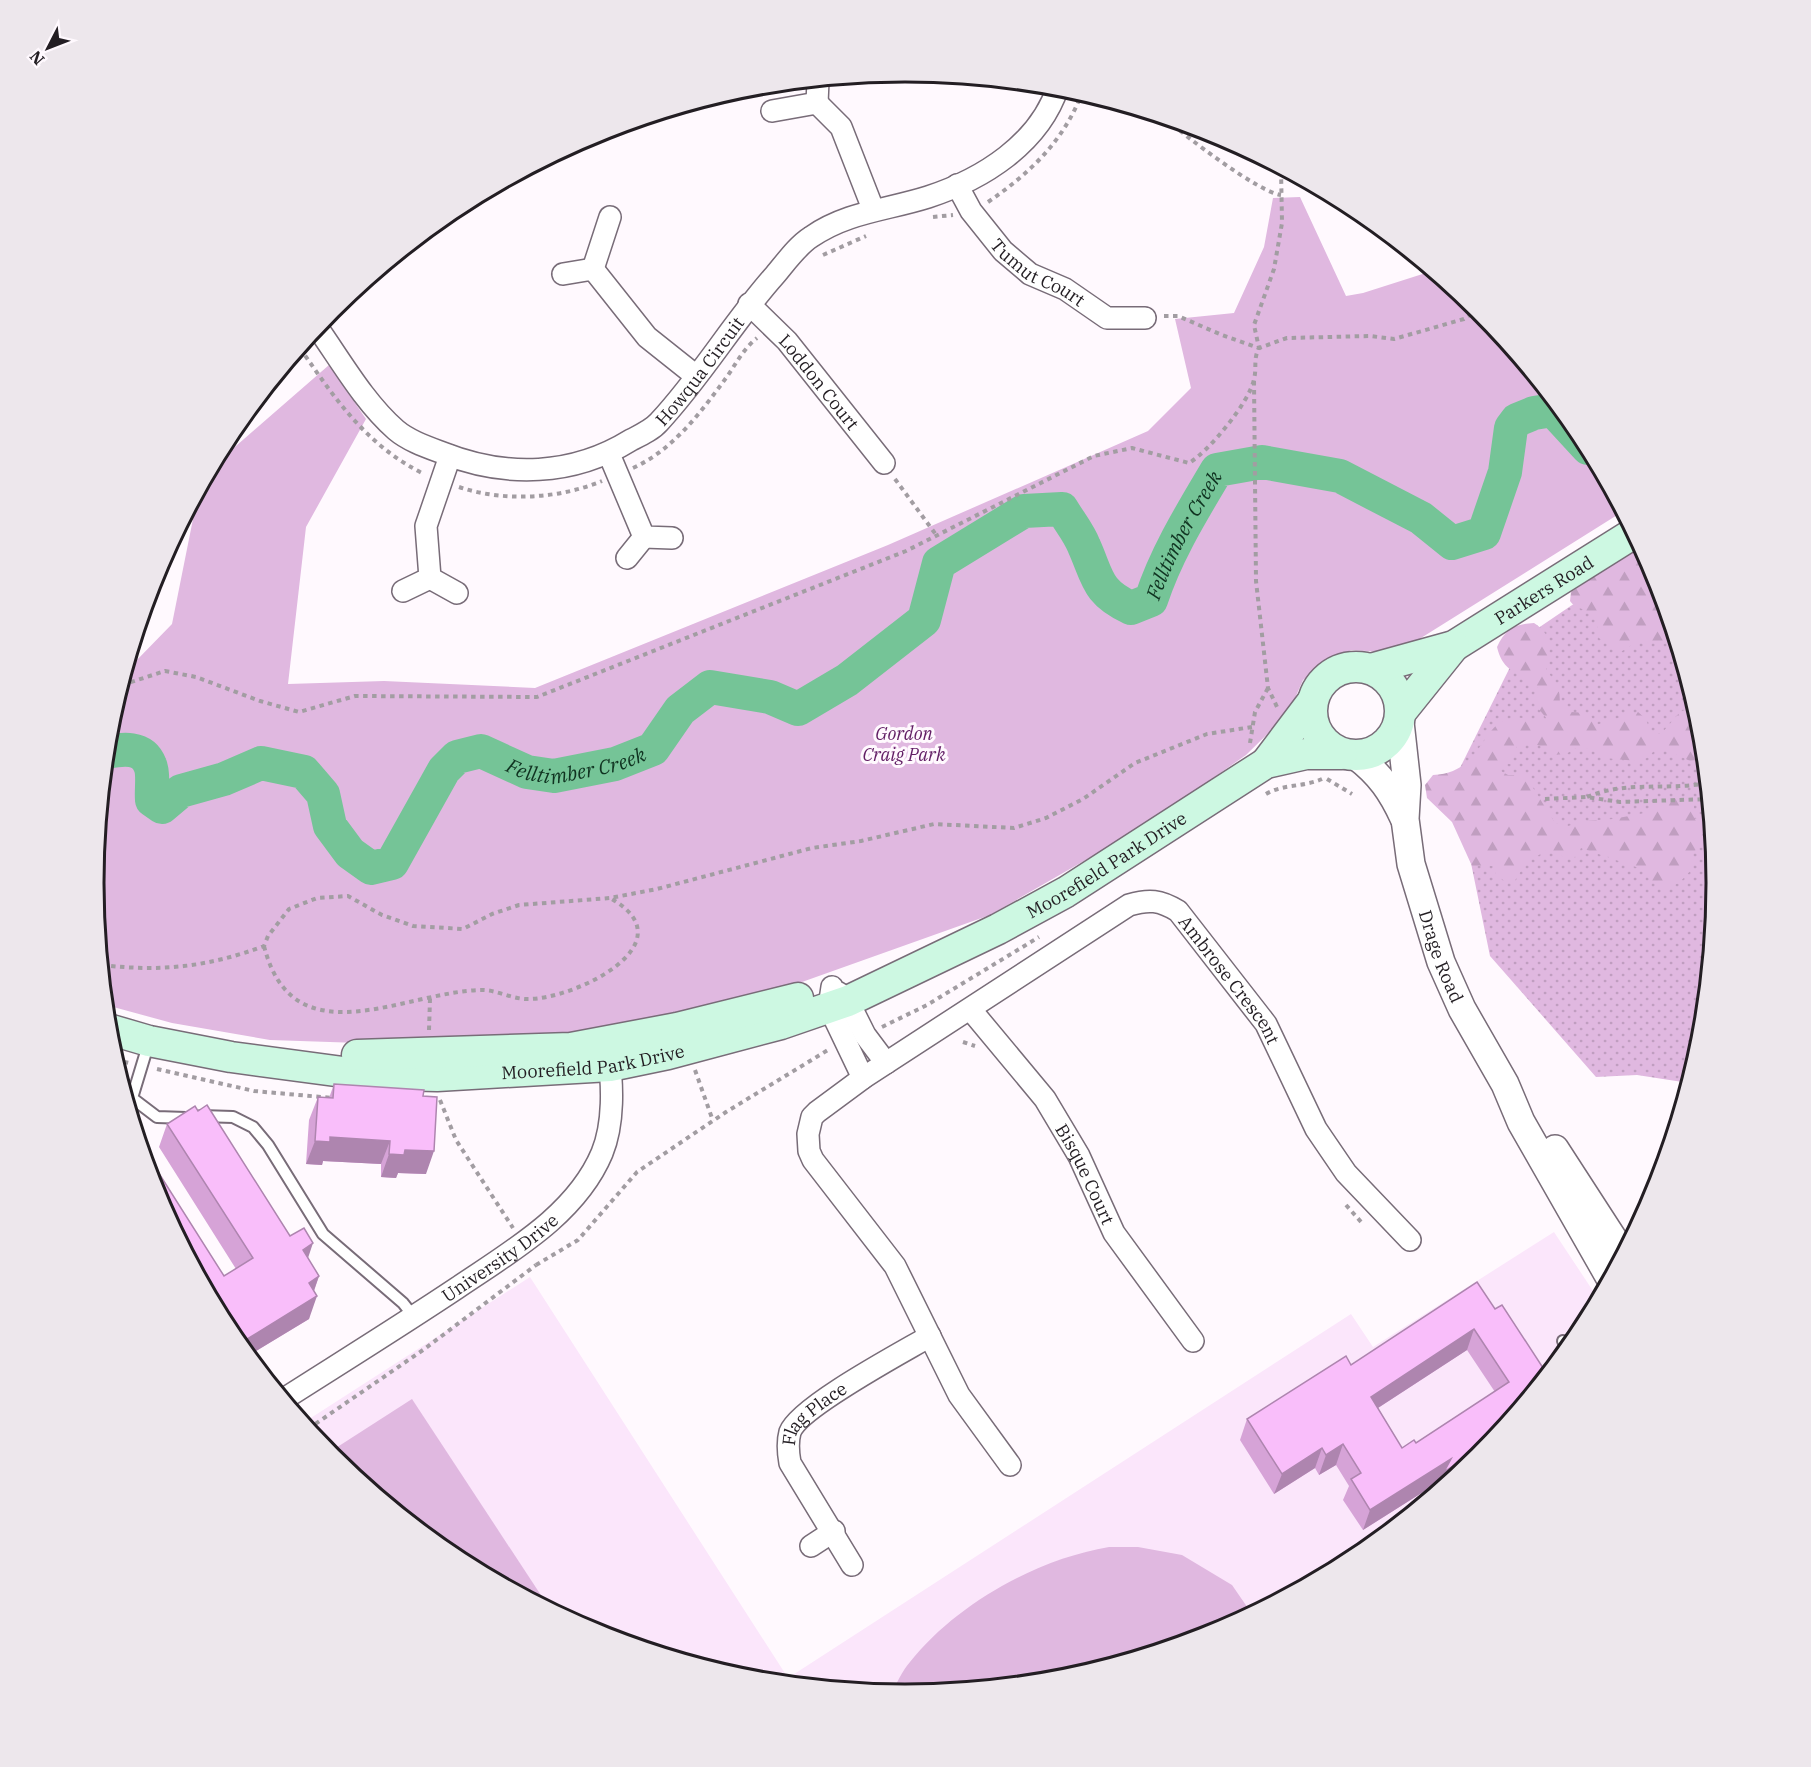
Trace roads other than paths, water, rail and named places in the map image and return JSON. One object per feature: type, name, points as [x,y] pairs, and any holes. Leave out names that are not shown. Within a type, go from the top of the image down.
[{"type":"main road","name":"Parkers Road","points":[[1371,669],[1454,646],[1628,537]]},
{"type":"main road","name":"Parkers Road","points":[[1400,717],[1454,646]]},
{"type":"main road","points":[[1353,667],[1371,669],[1384,676],[1393,686],[1400,717],[1388,743],[1379,750],[1349,755],[1306,754],[1266,763],[1312,702],[1324,680],[1334,672],[1353,667]]},
{"type":"main road","points":[[1312,702],[1312,718],[1318,733],[1328,746],[1349,755]]},
{"type":"main road","name":"Moorefield Park Drive","points":[[119,1032],[149,1041],[231,1057],[435,1065],[571,1048],[608,1055],[688,1047],[781,1024],[837,999],[909,962],[940,958],[1066,892],[1266,763]]},
{"type":"main road","name":"Moorefield Park Drive","points":[[608,1055],[781,1003],[837,999]]},
{"type":"street","points":[[818,87],[817,104],[841,127],[873,209]]},
{"type":"street","name":"Howqua Circuit","points":[[322,335],[365,395],[397,430],[422,445],[450,456],[516,471],[570,466],[609,454],[657,425],[749,304],[804,241],[826,226],[873,209],[927,197],[981,175],[1022,146],[1053,103],[1055,97]]},
{"type":"street","points":[[772,111],[817,104]]},
{"type":"street","name":"Tumut Court","points":[[957,185],[971,211],[1003,251],[1030,274],[1065,289],[1107,318],[1145,318]]},
{"type":"street","points":[[594,269],[610,217]]},
{"type":"street","points":[[563,274],[594,269]]},
{"type":"street","points":[[594,269],[647,337],[696,376]]},
{"type":"street","name":"Loddon Court","points":[[749,304],[787,341],[884,463]]},
{"type":"street","points":[[609,454],[644,537]]},
{"type":"street","points":[[430,578],[426,526],[450,456]]},
{"type":"street","points":[[644,537],[672,538]]},
{"type":"street","points":[[627,558],[644,537]]},
{"type":"street","points":[[403,591],[430,578]]},
{"type":"street","points":[[430,578],[457,593]]},
{"type":"street","name":"Drage Road","points":[[1400,717],[1407,785],[1404,819],[1411,864],[1441,962],[1462,1009],[1505,1084],[1533,1115],[1614,1256]]},
{"type":"street","name":"Drage Road","points":[[1349,755],[1370,766],[1392,791],[1404,819]]},
{"type":"street","name":"Ambrose Crescent","points":[[1010,1465],[959,1395],[895,1266],[809,1151],[808,1134],[812,1117],[863,1078],[964,1015],[1129,905],[1146,900],[1167,904],[1178,911],[1266,1024],[1316,1129],[1346,1173],[1410,1240]]},
{"type":"street","points":[[837,999],[886,1063]]},
{"type":"street","points":[[837,999],[845,1042],[863,1078]]},
{"type":"street","name":"Bisque Court","points":[[964,1015],[1055,1114],[1079,1156],[1114,1233],[1134,1264],[1193,1341]]},
{"type":"street","name":"University Drive","points":[[290,1395],[414,1317],[522,1244],[562,1210],[602,1154],[608,1136],[608,1055]]},
{"type":"street","name":"Flag Place","points":[[852,1564],[834,1531],[790,1463],[787,1446],[790,1431],[806,1411],[930,1336]]},
{"type":"street","points":[[811,1546],[834,1531]]},
{"type":"lane","points":[[132,1091],[149,1041]]},
{"type":"lane","points":[[136,1103],[157,1117],[177,1120],[203,1116],[233,1117],[253,1127],[268,1145],[323,1234],[403,1303],[414,1317]]},
{"type":"waterway","name":"Felltimber Creek","points":[[116,751],[132,750],[147,759],[152,777],[152,800],[162,807],[181,791],[224,779],[261,763],[304,772],[323,794],[330,826],[350,853],[371,868],[392,863],[444,770],[457,757],[481,751],[527,772],[554,776],[615,764],[653,749],[680,710],[710,687],[770,697],[798,709],[847,680],[924,620],[939,563],[1024,511],[1062,509],[1082,541],[1104,590],[1131,608],[1151,600],[1172,550],[1217,470],[1262,462],[1340,476],[1421,518],[1452,543],[1484,533],[1505,472],[1511,428],[1517,420],[1534,413],[1552,410]]},
{"type":"park label","name":"Gordon Craig Park","points":[[904,743]]}]
